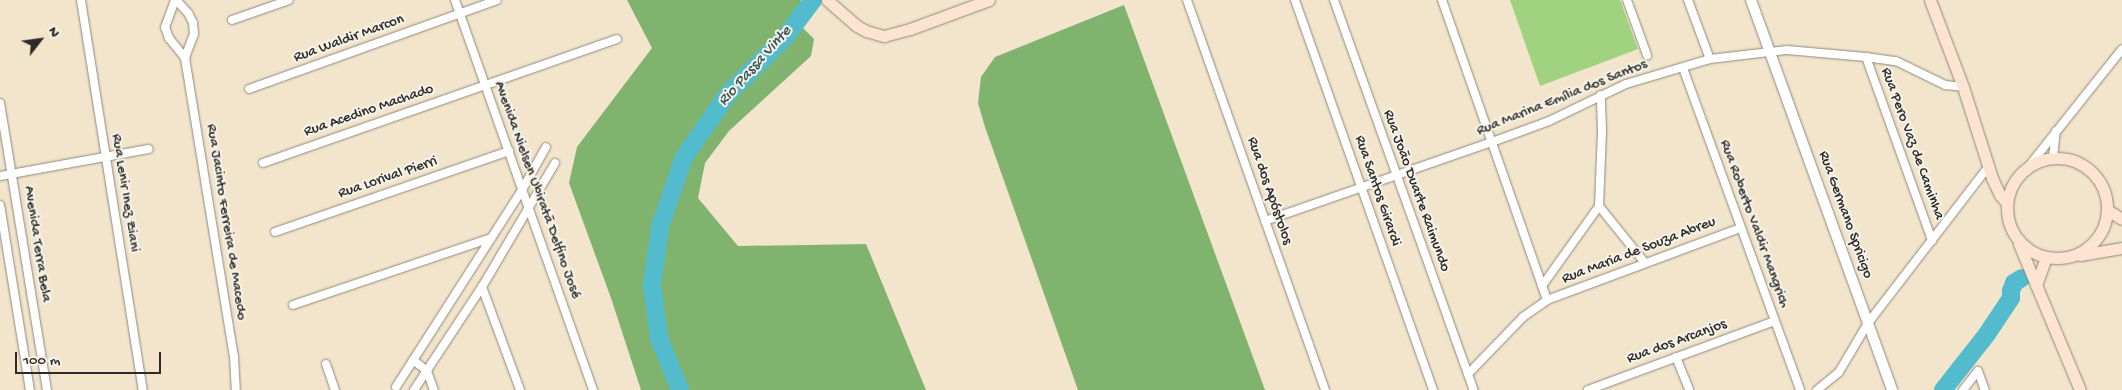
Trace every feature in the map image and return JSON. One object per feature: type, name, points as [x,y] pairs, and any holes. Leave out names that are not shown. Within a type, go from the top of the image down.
[{"type":"main road","points":[[827,0],[866,31],[884,36],[910,30],[972,3],[989,0]]},
{"type":"main road","points":[[1930,0],[1963,88],[1992,178],[2000,195],[2006,202]]},
{"type":"main road","points":[[2078,255],[2099,236],[2107,210],[2103,189],[2092,173],[2078,163],[2052,158],[2029,166],[2013,183],[2006,202],[2008,220],[2080,390]]},
{"type":"main road","points":[[1992,178],[2004,183],[2013,183]]},
{"type":"main road","points":[[2107,210],[2122,219]]},
{"type":"main road","points":[[2018,241],[2030,252],[2046,258],[2062,259],[2122,248]]},
{"type":"main road","points":[[2036,285],[2046,258]]},
{"type":"street","name":"Rua Lenir Inez Ziani","points":[[81,0],[143,390]]},
{"type":"street","name":"Rua Jacinto Ferreira de Macedo","points":[[185,58],[194,34],[193,22],[188,13],[176,0],[166,27],[169,38],[185,58],[234,356],[236,390]]},
{"type":"street","points":[[232,20],[289,0]]},
{"type":"street","name":"Avenida Nielsen Ubiratã Delfino José","points":[[455,0],[593,390]]},
{"type":"street","name":"Rua Waldir Marcon","points":[[249,89],[498,0]]},
{"type":"street","name":"Rua dos Apóstolos","points":[[1187,0],[1325,390]]},
{"type":"street","name":"Rua Santos Girardi","points":[[1295,0],[1433,390]]},
{"type":"street","name":"Rua João Duarte Raimundo","points":[[1334,0],[1474,390]]},
{"type":"street","points":[[1442,0],[1547,300]]},
{"type":"street","points":[[1628,0],[1647,55]]},
{"type":"street","points":[[1688,0],[1710,59]]},
{"type":"street","name":"Rua Germano Spricigo","points":[[1751,0],[1892,390]]},
{"type":"street","name":"Rua Acedino Machado","points":[[262,163],[617,38]]},
{"type":"street","points":[[2029,166],[2056,129],[2122,49]]},
{"type":"street","name":"Rua Marina Emília dos Santos","points":[[1265,221],[1492,142],[1549,120],[1626,84],[1710,59],[1769,50],[1866,57],[1896,61],[1945,85],[1963,88]]},
{"type":"street","name":"Rua Pero Vaz de Caminha","points":[[1866,57],[1932,240]]},
{"type":"street","name":"Rua Roberto Valdir Mangrich","points":[[1683,68],[1800,390]]},
{"type":"street","points":[[1542,286],[1599,206],[1602,144],[1601,95]]},
{"type":"street","name":"Avenida Terra Bela","points":[[0,103],[47,390]]},
{"type":"street","points":[[2052,158],[2056,129]]},
{"type":"street","points":[[396,387],[522,190],[546,147]]},
{"type":"street","points":[[0,176],[149,149]]},
{"type":"street","name":"Rua Lorival Pierri","points":[[275,232],[509,151]]},
{"type":"street","points":[[414,390],[482,287],[555,163]]},
{"type":"street","points":[[1817,390],[1838,372],[1868,323],[1988,166]]},
{"type":"street","name":"Avenida Terra Bela","points":[[0,204],[30,390]]},
{"type":"street","points":[[1599,206],[1644,262]]},
{"type":"street","name":"Rua Maria de Souza Abreu","points":[[1468,374],[1523,317],[1547,300],[1644,262],[1741,228]]},
{"type":"street","points":[[293,305],[491,238]]},
{"type":"street","points":[[482,287],[520,390]]},
{"type":"street","name":"Rua dos Arcanjos","points":[[1588,390],[1774,321]]},
{"type":"street","points":[[1676,357],[1689,390]]},
{"type":"street","points":[[414,360],[426,371],[434,390]]},
{"type":"street","points":[[326,364],[335,390]]},
{"type":"street","points":[[1963,390],[1978,371],[1985,390]]},
{"type":"green space","points":[[627,0],[801,0],[796,21],[814,39],[811,56],[729,131],[705,163],[698,198],[738,246],[866,244],[926,390],[641,390],[611,298],[569,183],[577,147],[652,48]]},
{"type":"green space","points":[[1510,0],[1620,0],[1638,49],[1540,86]]},
{"type":"green space","points":[[1124,5],[1265,390],[1078,390],[985,127],[978,103],[981,77],[995,57]]},
{"type":"waterway","name":"Rio Passa Vinte","points":[[680,390],[659,338],[652,285],[660,227],[684,157],[728,94],[786,36],[813,0]]},
{"type":"waterway","points":[[1943,390],[1987,334],[2011,298],[2014,283],[2022,278]]}]
